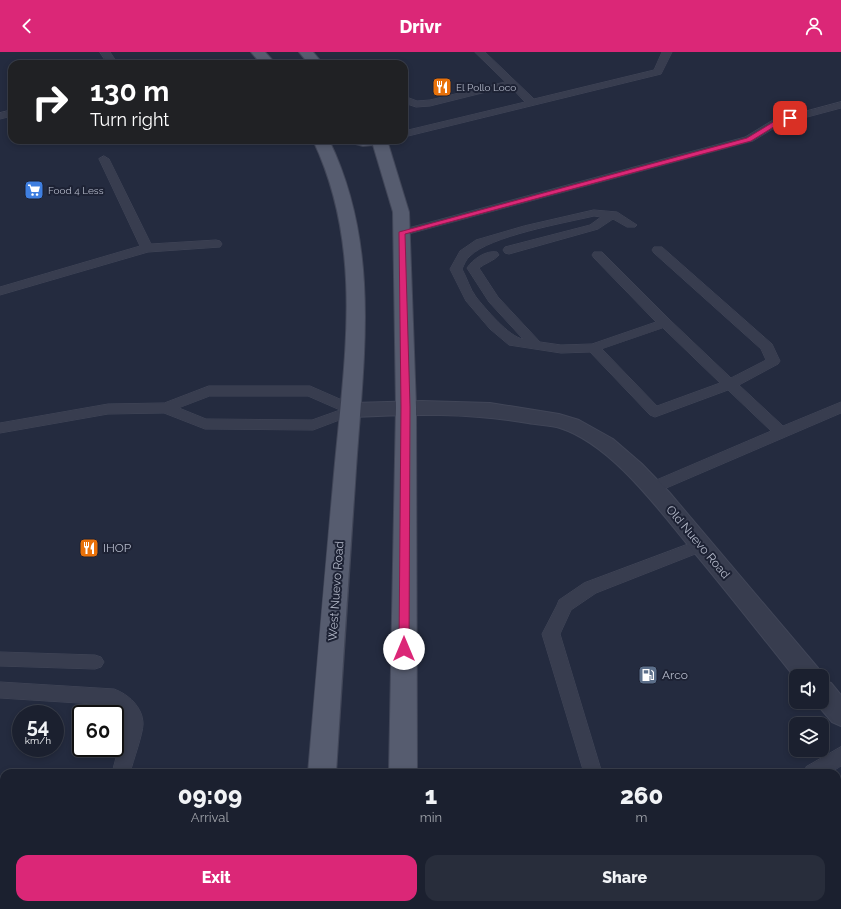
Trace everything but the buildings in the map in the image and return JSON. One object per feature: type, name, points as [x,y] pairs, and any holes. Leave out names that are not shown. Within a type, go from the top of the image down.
[{"type":"main road","points":[[258,52],[265,60]]},
{"type":"main road","points":[[306,52],[313,60]]},
{"type":"main road","name":"West Nuevo Road","points":[[322,769],[346,453],[356,369],[356,285],[352,243],[346,206],[338,180],[323,144]]},
{"type":"main road","points":[[380,144],[401,212],[406,407],[403,769]]},
{"type":"street","points":[[352,410],[406,407]]},
{"type":"street","name":"Old Nuevo Road","points":[[406,407],[464,408],[524,415],[571,424],[605,443],[652,488],[702,545],[804,669]]},
{"type":"street","points":[[829,699],[841,714]]},
{"type":"lane","points":[[480,52],[531,102]]},
{"type":"lane","points":[[408,133],[658,72],[667,52]]},
{"type":"lane","points":[[408,101],[416,104],[430,103],[512,83]]},
{"type":"lane","points":[[401,233],[749,139],[778,122],[841,105]]},
{"type":"lane","points":[[104,159],[147,248]]},
{"type":"lane","points":[[631,225],[612,214],[594,213],[528,228],[480,243],[464,254],[456,269],[470,298],[495,326],[514,342],[561,349],[593,348],[665,323]]},
{"type":"lane","points":[[510,250],[594,227],[612,214]]},
{"type":"lane","points":[[0,291],[147,248],[216,244]]},
{"type":"lane","points":[[593,348],[655,412],[729,384],[759,370],[773,361],[767,347],[658,250]]},
{"type":"lane","points":[[493,254],[480,261],[473,268],[480,281],[519,328],[537,346]]},
{"type":"lane","points":[[598,255],[665,323],[781,433]]},
{"type":"lane","points":[[0,428],[108,409],[165,408],[209,391],[310,391],[352,410]]},
{"type":"lane","points":[[652,488],[841,407]]},
{"type":"lane","points":[[165,408],[205,424],[313,425],[352,410]]},
{"type":"lane","points":[[592,769],[552,634],[565,605],[590,588],[702,545]]},
{"type":"lane","points":[[0,659],[95,662]]},
{"type":"lane","points":[[0,690],[114,697],[129,708],[134,724],[122,769]]},
{"type":"lane","points":[[820,769],[841,756]]},
{"type":"place","name":"El Pollo Loco","points":[[442,87]]},
{"type":"place","name":"Food 4 Less","points":[[34,190]]},
{"type":"place","name":"IHOP","points":[[89,548]]},
{"type":"place","name":"Arco","points":[[648,675]]},
{"type":"route","points":[[404,649],[406,407],[401,233],[749,139],[778,122],[790,118]]}]
